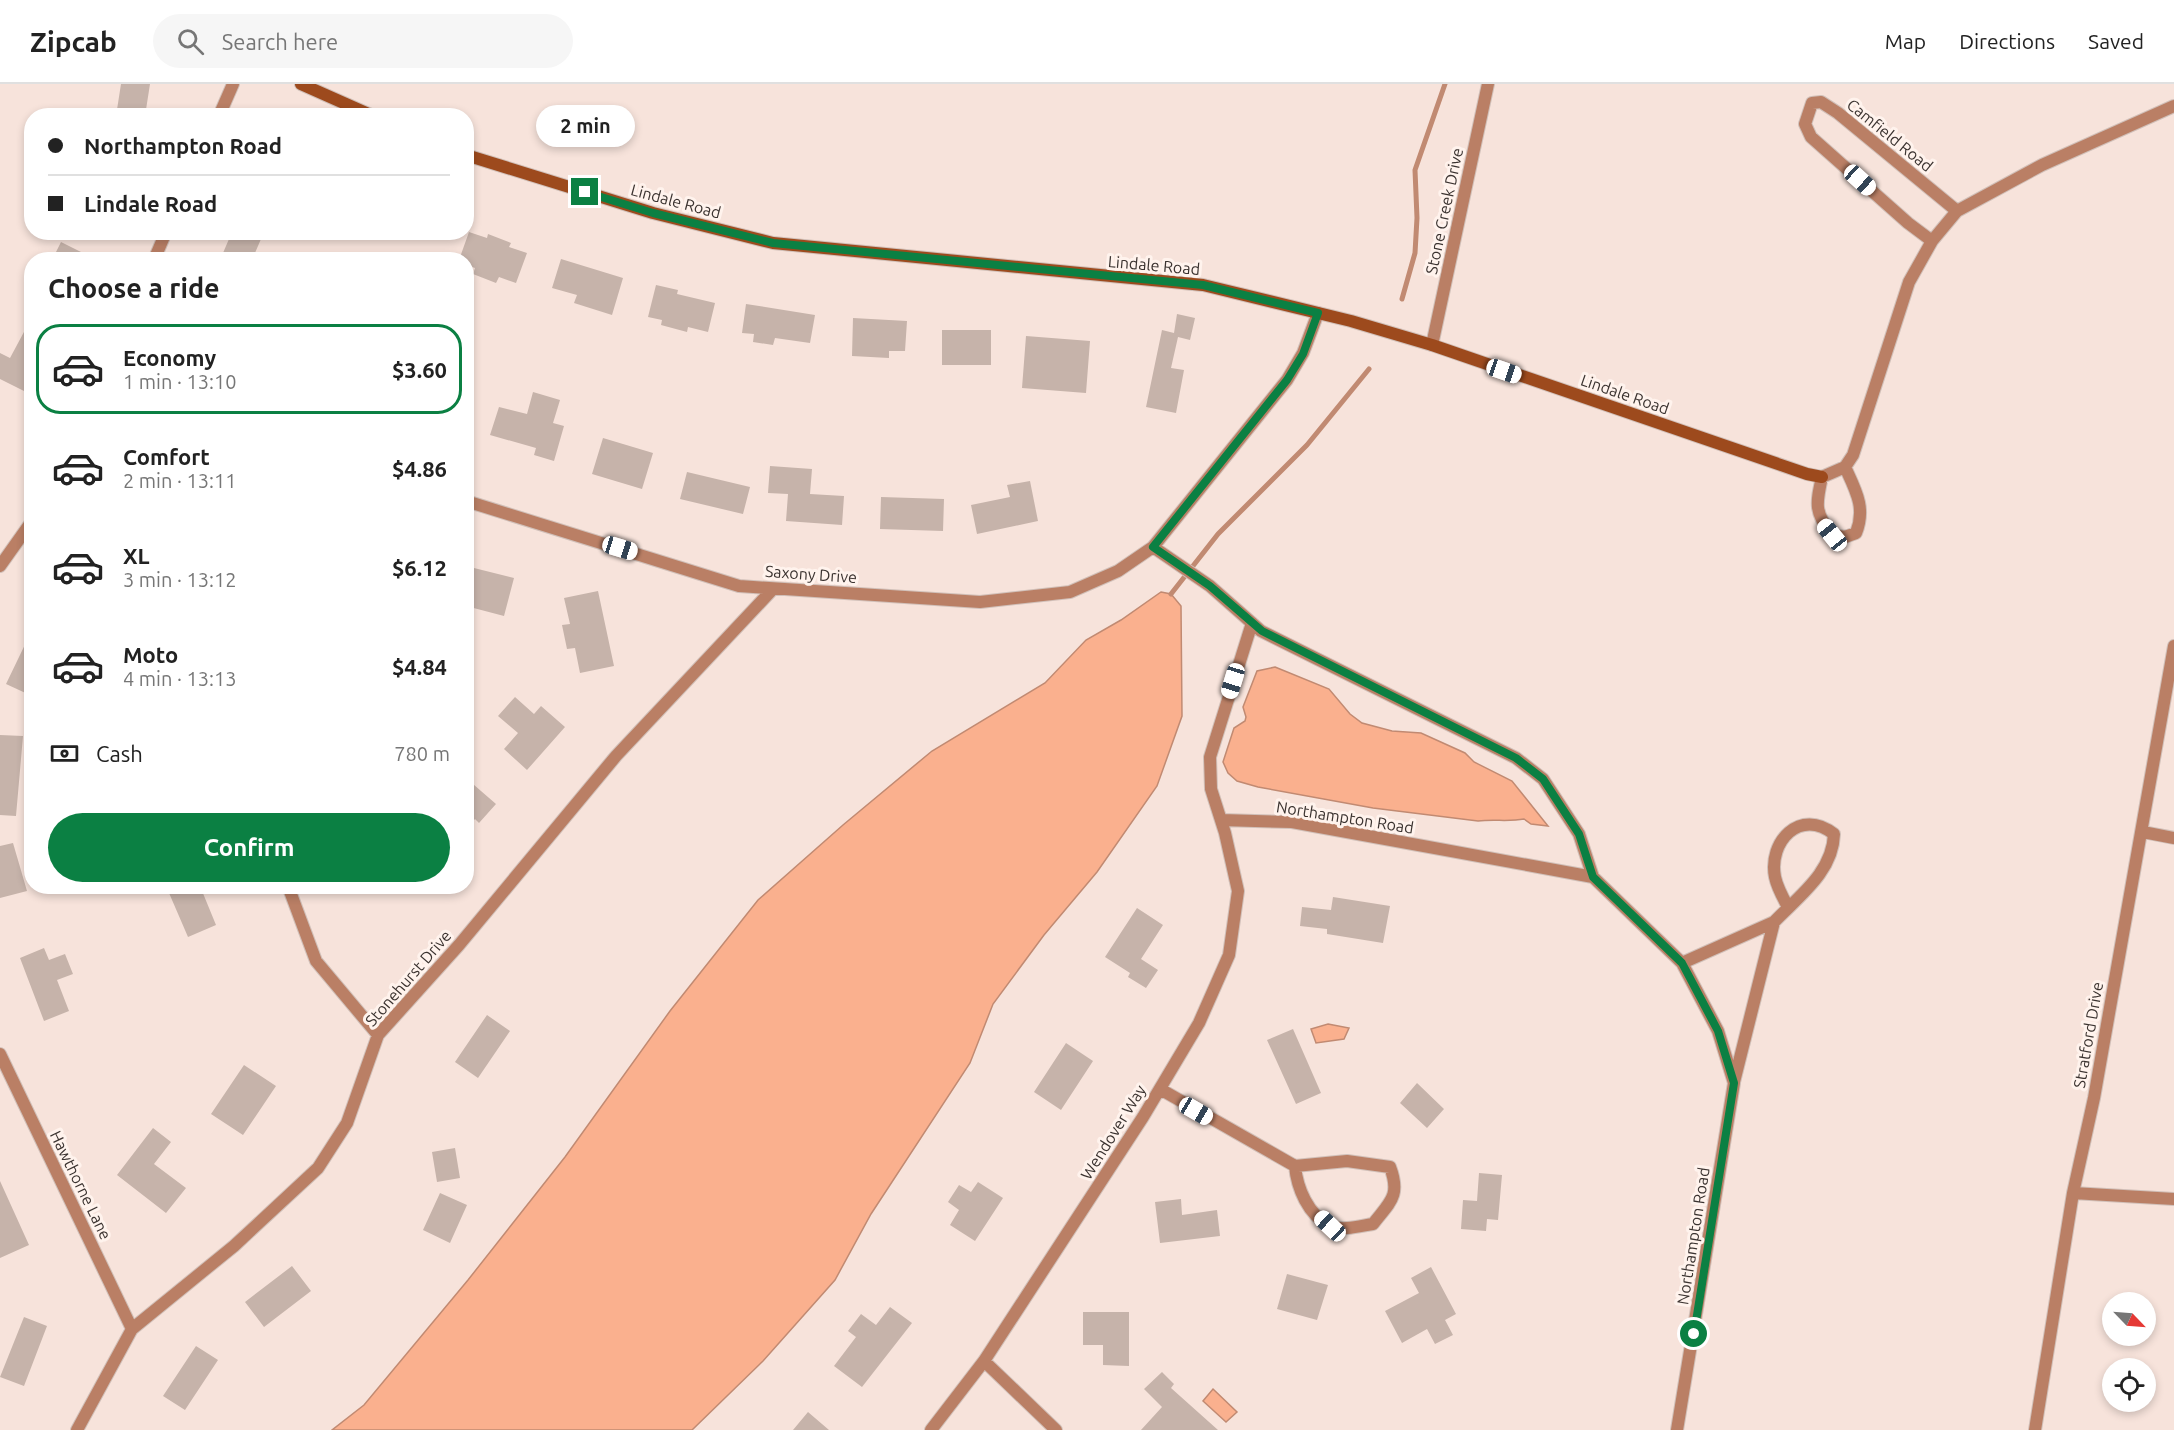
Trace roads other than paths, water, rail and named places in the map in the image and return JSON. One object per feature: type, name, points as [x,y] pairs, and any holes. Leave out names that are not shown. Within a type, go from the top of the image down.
[{"type":"street","points":[[222,108],[233,84]]},
{"type":"street","points":[[301,84],[355,108]]},
{"type":"street","name":"Stone Creek Drive","points":[[1432,345],[1488,84]]},
{"type":"street","name":"Camfield Road","points":[[1932,241],[1908,223],[1811,137],[1804,124],[1812,103],[1821,102],[1838,113],[1958,211]]},
{"type":"street","points":[[1845,467],[1861,500],[1862,520],[1856,533],[1845,537],[1832,535],[1822,522],[1816,505],[1822,477],[1845,467],[1852,455],[1909,282],[1932,241],[1958,211],[2042,165],[2174,106]]},
{"type":"street","name":"Lindale Road","points":[[474,157],[653,213],[773,243],[1203,285],[1318,313],[1432,345],[1807,474],[1822,477]]},
{"type":"street","points":[[1153,547],[1287,380],[1303,354],[1318,313]]},
{"type":"street","name":"Saxony Drive","points":[[474,504],[738,586],[773,589],[980,602],[1070,592],[1118,571],[1153,547]]},
{"type":"street","points":[[0,566],[24,532]]},
{"type":"street","name":"Northampton Road","points":[[1153,547],[1210,586],[1252,623],[1516,758],[1543,779],[1579,834],[1593,877],[1682,963],[1718,1031],[1734,1083]]},
{"type":"street","name":"Stonehurst Drive","points":[[77,1430],[132,1329],[234,1246],[318,1168],[347,1123],[378,1035],[459,945],[616,756],[773,589]]},
{"type":"street","points":[[1221,820],[1211,789],[1210,757],[1252,623]]},
{"type":"street","name":"Stratford Drive","points":[[2035,1430],[2073,1193],[2094,1098],[2123,923],[2143,832],[2174,646]]},
{"type":"street","name":"Northampton Road","points":[[1221,820],[1292,822],[1593,877]]},
{"type":"street","name":"Wendover Way","points":[[931,1430],[984,1361],[1160,1089],[1199,1023],[1229,955],[1238,891],[1221,820]]},
{"type":"street","points":[[1682,963],[1774,922],[1826,867],[1834,850],[1834,834],[1821,824],[1804,823],[1786,835],[1777,854],[1774,875],[1788,907]]},
{"type":"street","points":[[2143,832],[2174,838]]},
{"type":"street","points":[[291,894],[316,961],[378,1035]]},
{"type":"street","name":"Northampton Road","points":[[1677,1430],[1734,1083],[1774,922]]},
{"type":"street","name":"Hawthorne Lane","points":[[0,1054],[132,1329]]},
{"type":"street","points":[[1160,1089],[1294,1166],[1347,1161],[1390,1167],[1395,1180],[1395,1196],[1373,1224],[1346,1228],[1330,1226],[1311,1208],[1297,1188],[1294,1166]]},
{"type":"street","points":[[2073,1193],[2174,1199]]},
{"type":"street","points":[[984,1361],[1056,1430]]},
{"type":"waterway","points":[[1402,299],[1415,253],[1417,218],[1415,170],[1445,84]]},
{"type":"waterway","points":[[1171,594],[1218,534],[1307,445],[1369,369]]}]
